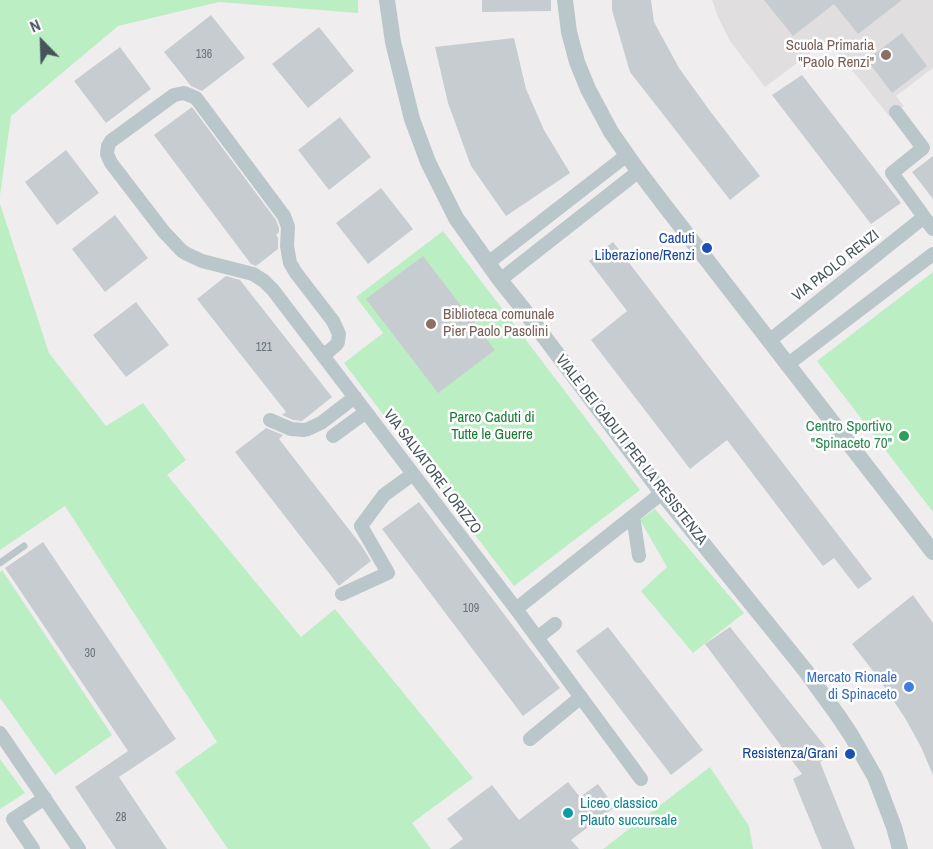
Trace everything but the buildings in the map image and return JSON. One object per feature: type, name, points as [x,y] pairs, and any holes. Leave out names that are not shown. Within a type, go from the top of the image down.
[{"type":"street","name":"VIALE DEI CADUTI PER LA RESISTENZA","points":[[387,0],[399,70],[422,150],[463,229],[662,493],[800,664],[839,717],[875,777],[900,849]]},
{"type":"street","points":[[565,0],[570,32],[581,72],[611,132],[787,365],[933,552]]},
{"type":"street","name":"VIA SALVATORE LORIZZO","points":[[323,356],[336,345],[339,334],[333,321],[290,263],[287,246],[288,227],[284,216],[196,98],[184,93],[174,95],[111,141],[107,150],[109,160],[174,244],[187,255],[197,259],[242,270],[258,277],[273,290],[323,356],[355,397],[516,609],[641,779]]},
{"type":"street","name":"VIA PAOLO RENZI","points":[[769,341],[929,223],[892,173],[928,144],[896,112]]},
{"type":"street","points":[[488,263],[627,155]]},
{"type":"street","points":[[500,280],[639,171]]},
{"type":"street","points":[[787,365],[933,254]]},
{"type":"street","points":[[270,420],[291,429],[308,429],[321,423],[355,397]]},
{"type":"street","points":[[333,436],[366,412]]},
{"type":"street","points":[[342,594],[388,573],[362,526],[384,495],[413,474]]},
{"type":"street","points":[[516,609],[662,493]]},
{"type":"street","points":[[633,516],[639,556]]},
{"type":"street","points":[[537,638],[555,624]]},
{"type":"street","points":[[530,739],[581,698]]},
{"type":"street","points":[[0,733],[79,849]]},
{"type":"street","points":[[33,849],[13,819],[45,798]]},
{"type":"lane","points":[[0,563],[24,546]]},
{"type":"shaded area","name":"Scuola Primaria \"Paolo Renzi\"","points":[[712,0],[933,0],[933,68],[896,96],[904,106],[889,116],[828,40],[765,87],[730,41]]},
{"type":"green space","points":[[0,0],[358,0],[358,13],[219,2],[118,26],[11,116],[0,195]]},
{"type":"green space","points":[[0,204],[49,353],[106,426],[143,403],[186,460],[167,475],[301,637],[335,609],[473,778],[412,823],[431,849],[228,849],[175,772],[217,742],[65,506],[0,550]]},
{"type":"green space","name":"Parco Caduti di Tutte le Guerre","points":[[443,231],[640,490],[514,586],[344,363],[383,333],[356,297]]},
{"type":"green space","name":"Centro Sportivo \"Spinaceto 70\"","points":[[933,272],[933,512],[817,361]]},
{"type":"green space","points":[[655,509],[744,613],[693,653],[641,591],[667,567],[640,520]]},
{"type":"green space","points":[[2,570],[112,735],[55,775],[0,698],[0,572]]},
{"type":"green space","points":[[0,759],[25,793],[0,809]]},
{"type":"green space","points":[[710,767],[749,826],[753,849],[603,849]]},
{"type":"place","name":"Scuola Primaria \"Paolo Renzi\"","points":[[886,55]]},
{"type":"place","name":"Caduti Liberazione/Renzi","points":[[707,248]]},
{"type":"place","name":"Biblioteca comunale Pier Paolo Pasolini","points":[[431,324]]},
{"type":"place","name":"Centro Sportivo \"Spinaceto 70\"","points":[[904,436]]},
{"type":"place","name":"Mercato Rionale di Spinaceto","points":[[909,687]]},
{"type":"place","name":"Resistenza/Grani","points":[[850,754]]},
{"type":"place","name":"Liceo classico Plauto succursale","points":[[568,813]]}]
